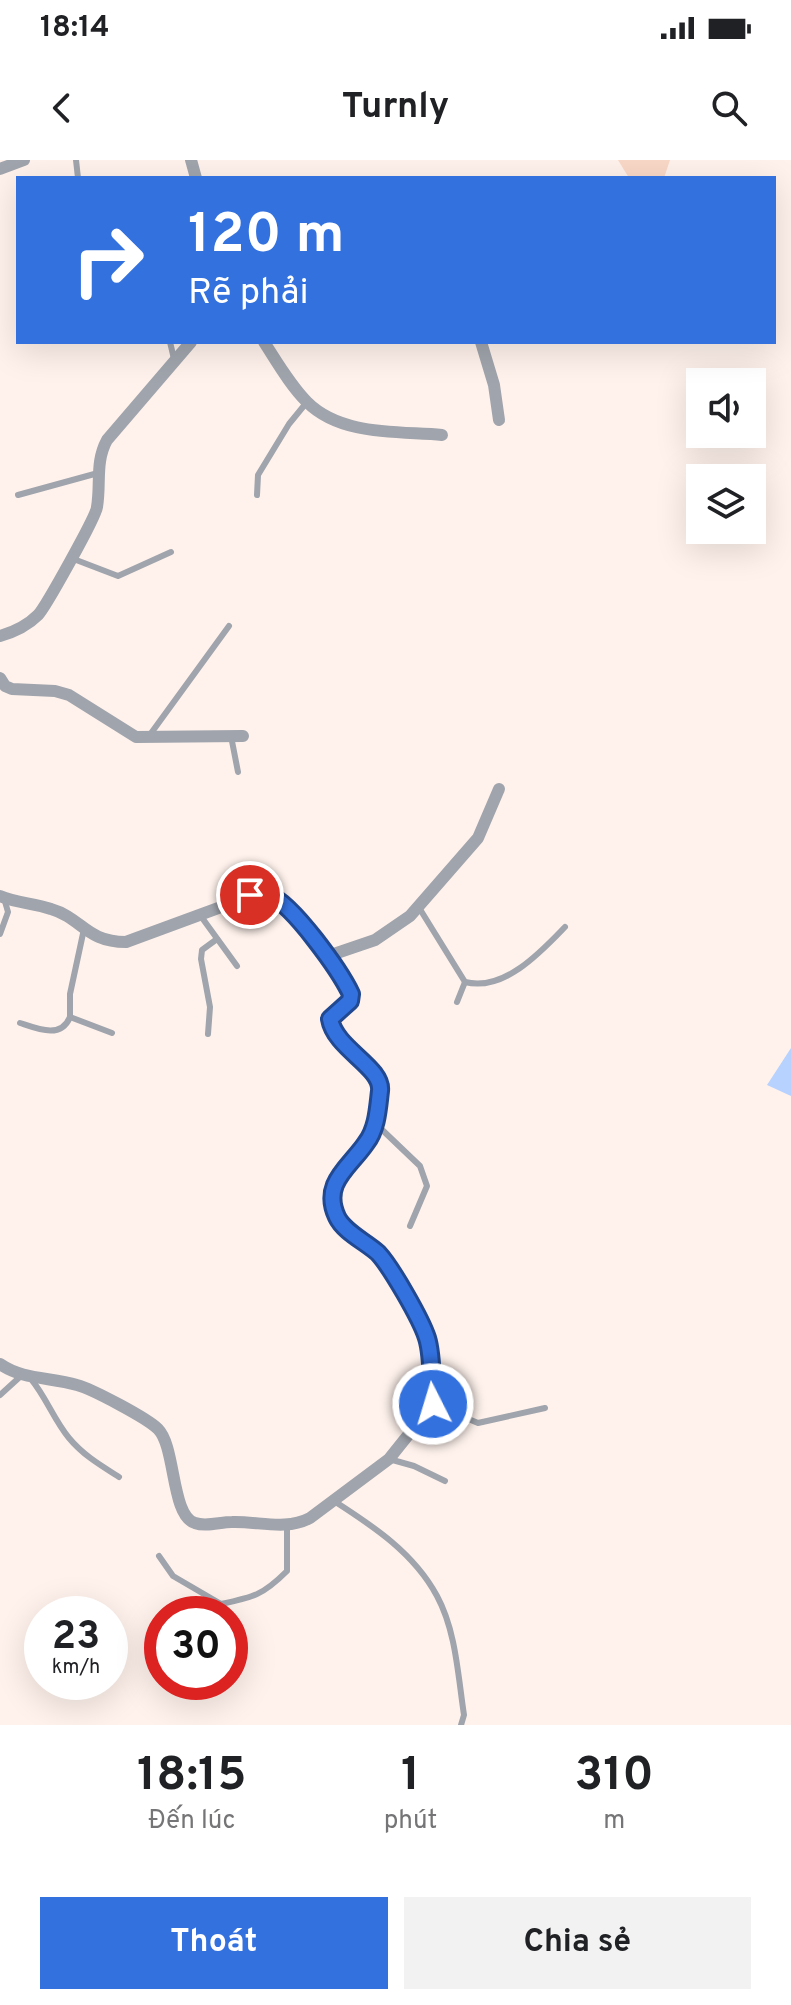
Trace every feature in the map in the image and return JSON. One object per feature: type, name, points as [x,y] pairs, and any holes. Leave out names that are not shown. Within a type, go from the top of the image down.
[{"type":"street","points":[[0,169],[24,160]]},
{"type":"street","points":[[1,634],[27,625],[39,614],[94,519],[101,452],[107,440],[189,344]]},
{"type":"street","points":[[265,344],[307,402],[323,415],[343,425],[442,435]]},
{"type":"street","points":[[482,344],[494,385],[499,420]]},
{"type":"street","points":[[0,678],[5,686],[12,689],[55,691],[69,695],[127,733],[147,739],[188,735],[237,736]]},
{"type":"street","points":[[328,956],[375,940],[410,916],[478,838],[499,789]]},
{"type":"street","points":[[0,1364],[25,1376],[85,1388],[154,1425],[165,1440],[183,1513],[194,1523],[299,1524],[389,1459],[433,1404],[427,1338],[389,1266],[337,1219],[333,1197],[335,1184],[343,1168],[367,1143],[375,1123],[381,1086],[373,1070],[350,1052],[331,1027],[330,1019],[350,1001],[351,994],[328,956],[286,908],[269,895],[250,895],[126,942],[111,942],[52,909],[2,897]]},
{"type":"lane","points":[[170,344],[175,363]]},
{"type":"lane","points":[[257,495],[258,475],[289,424],[307,402]]},
{"type":"lane","points":[[18,495],[98,473]]},
{"type":"lane","points":[[71,558],[118,576],[171,552]]},
{"type":"lane","points":[[147,739],[229,626]]},
{"type":"lane","points":[[237,736],[238,772]]},
{"type":"lane","points":[[0,934],[8,912],[2,897]]},
{"type":"lane","points":[[418,906],[465,982],[477,985],[508,974],[533,959],[565,927]]},
{"type":"lane","points":[[200,915],[237,966]]},
{"type":"lane","points":[[20,1023],[42,1031],[57,1031],[67,1025],[70,994],[84,929]]},
{"type":"lane","points":[[208,1034],[210,1007],[201,959],[202,950],[217,939]]},
{"type":"lane","points":[[457,1002],[465,982]]},
{"type":"lane","points":[[70,1017],[112,1033]]},
{"type":"lane","points":[[375,1123],[420,1166],[427,1186],[410,1226]]},
{"type":"lane","points":[[0,1395],[25,1376],[45,1395],[67,1436],[89,1458],[119,1477]]},
{"type":"lane","points":[[433,1404],[478,1423],[545,1408]]},
{"type":"lane","points":[[389,1459],[414,1466],[445,1481]]},
{"type":"lane","points":[[334,1501],[388,1539],[417,1567],[438,1597],[452,1640],[464,1715],[461,1725]]},
{"type":"lane","points":[[159,1556],[173,1576],[221,1604],[251,1598],[268,1590],[287,1571],[287,1525]]},
{"type":"shaded area","points":[[618,160],[670,160],[665,176],[628,176]]},
{"type":"water","points":[[791,1048],[791,1096],[767,1085]]},
{"type":"route","points":[[250,895],[269,895],[286,908],[328,956],[351,994],[350,1001],[330,1019],[331,1027],[350,1052],[373,1070],[381,1086],[375,1123],[367,1143],[343,1168],[335,1184],[333,1197],[337,1219],[389,1266],[427,1338],[433,1404]]}]
